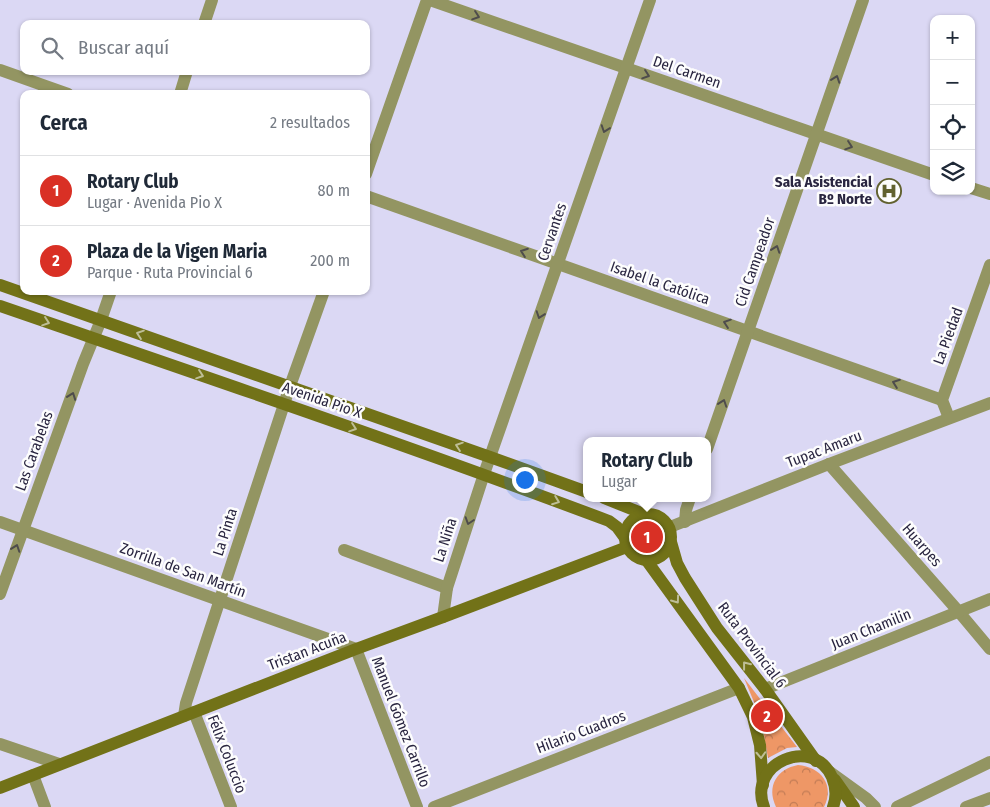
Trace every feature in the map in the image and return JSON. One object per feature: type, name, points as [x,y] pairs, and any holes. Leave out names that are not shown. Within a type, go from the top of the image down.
[{"type":"main road","name":"Avenida Pio X","points":[[0,285],[20,292]]},
{"type":"main road","name":"Avenida Pio X","points":[[29,295],[583,491]]},
{"type":"main road","name":"Avenida Pio X","points":[[0,306],[484,474],[608,521],[617,527],[626,542]]},
{"type":"main road","points":[[614,502],[644,514]]},
{"type":"main road","points":[[644,514],[659,516],[670,527],[672,542],[663,556],[656,559],[641,559],[635,556],[626,542],[628,525],[632,520],[644,514]]},
{"type":"main road","name":"Tristan Acuña","points":[[0,788],[443,617],[626,542]]},
{"type":"main road","name":"Ruta Provincial 6","points":[[672,542],[677,563],[717,628],[765,689],[816,760],[829,771],[854,807]]},
{"type":"main road","points":[[648,560],[739,688],[753,717],[760,745],[763,806]]},
{"type":"main road","points":[[762,785],[774,765],[784,759],[794,756],[816,760]]},
{"type":"main road","points":[[829,771],[836,794],[833,807]]},
{"type":"street","points":[[205,20],[212,0]]},
{"type":"street","points":[[370,163],[429,0]]},
{"type":"street","name":"Del Carmen","points":[[429,0],[930,174]]},
{"type":"street","name":"Cervantes","points":[[484,474],[650,0]]},
{"type":"street","name":"Cid Campeador","points":[[711,437],[863,0]]},
{"type":"street","points":[[0,70],[57,90]]},
{"type":"street","points":[[181,90],[187,75]]},
{"type":"street","points":[[975,189],[990,194]]},
{"type":"street","name":"Isabel la Católica","points":[[370,197],[942,400]]},
{"type":"street","name":"La Piedad","points":[[942,400],[990,265]]},
{"type":"street","name":"Las Carabelas","points":[[0,594],[110,295]]},
{"type":"street","name":"La Pinta","points":[[189,714],[186,703],[290,386],[323,295]]},
{"type":"street","points":[[942,400],[949,418]]},
{"type":"street","name":"Tupac Amaru","points":[[670,527],[990,403]]},
{"type":"street","name":"Huarpes","points":[[829,464],[990,649]]},
{"type":"street","name":"La Niña","points":[[443,617],[447,588],[484,474]]},
{"type":"street","points":[[685,522],[689,502]]},
{"type":"street","name":"Zorrilla de San Martín","points":[[0,522],[356,649]]},
{"type":"street","points":[[344,550],[447,588]]},
{"type":"street","name":"Juan Chamilin","points":[[765,689],[990,599]]},
{"type":"street","name":"Manuel Gómez Carrillo","points":[[356,649],[417,807]]},
{"type":"street","name":"Hilario Cuadros","points":[[434,807],[739,688]]},
{"type":"street","name":"Félix Coluccio","points":[[189,714],[231,807]]},
{"type":"street","points":[[0,744],[59,764]]},
{"type":"street","points":[[897,807],[990,762]]},
{"type":"street","points":[[829,771],[866,798],[875,807]]},
{"type":"street","points":[[33,775],[46,807]]},
{"type":"street","points":[[966,807],[990,798]]},
{"type":"green space","points":[[647,525],[655,529],[659,537],[655,545],[647,549],[639,545],[635,537],[639,529]]},
{"type":"green space","points":[[744,678],[797,747],[787,748],[768,758],[761,719]]},
{"type":"green space","points":[[798,765],[813,769],[824,779],[828,791],[824,807],[776,807],[772,792],[775,780],[784,770]]},
{"type":"place","name":"Sala Asistencial Bº Norte","points":[[889,191]]},
{"type":"place","name":"Rotary Club","points":[[647,537]]},
{"type":"place","name":"Plaza de la Vigen Maria","points":[[767,716]]}]
